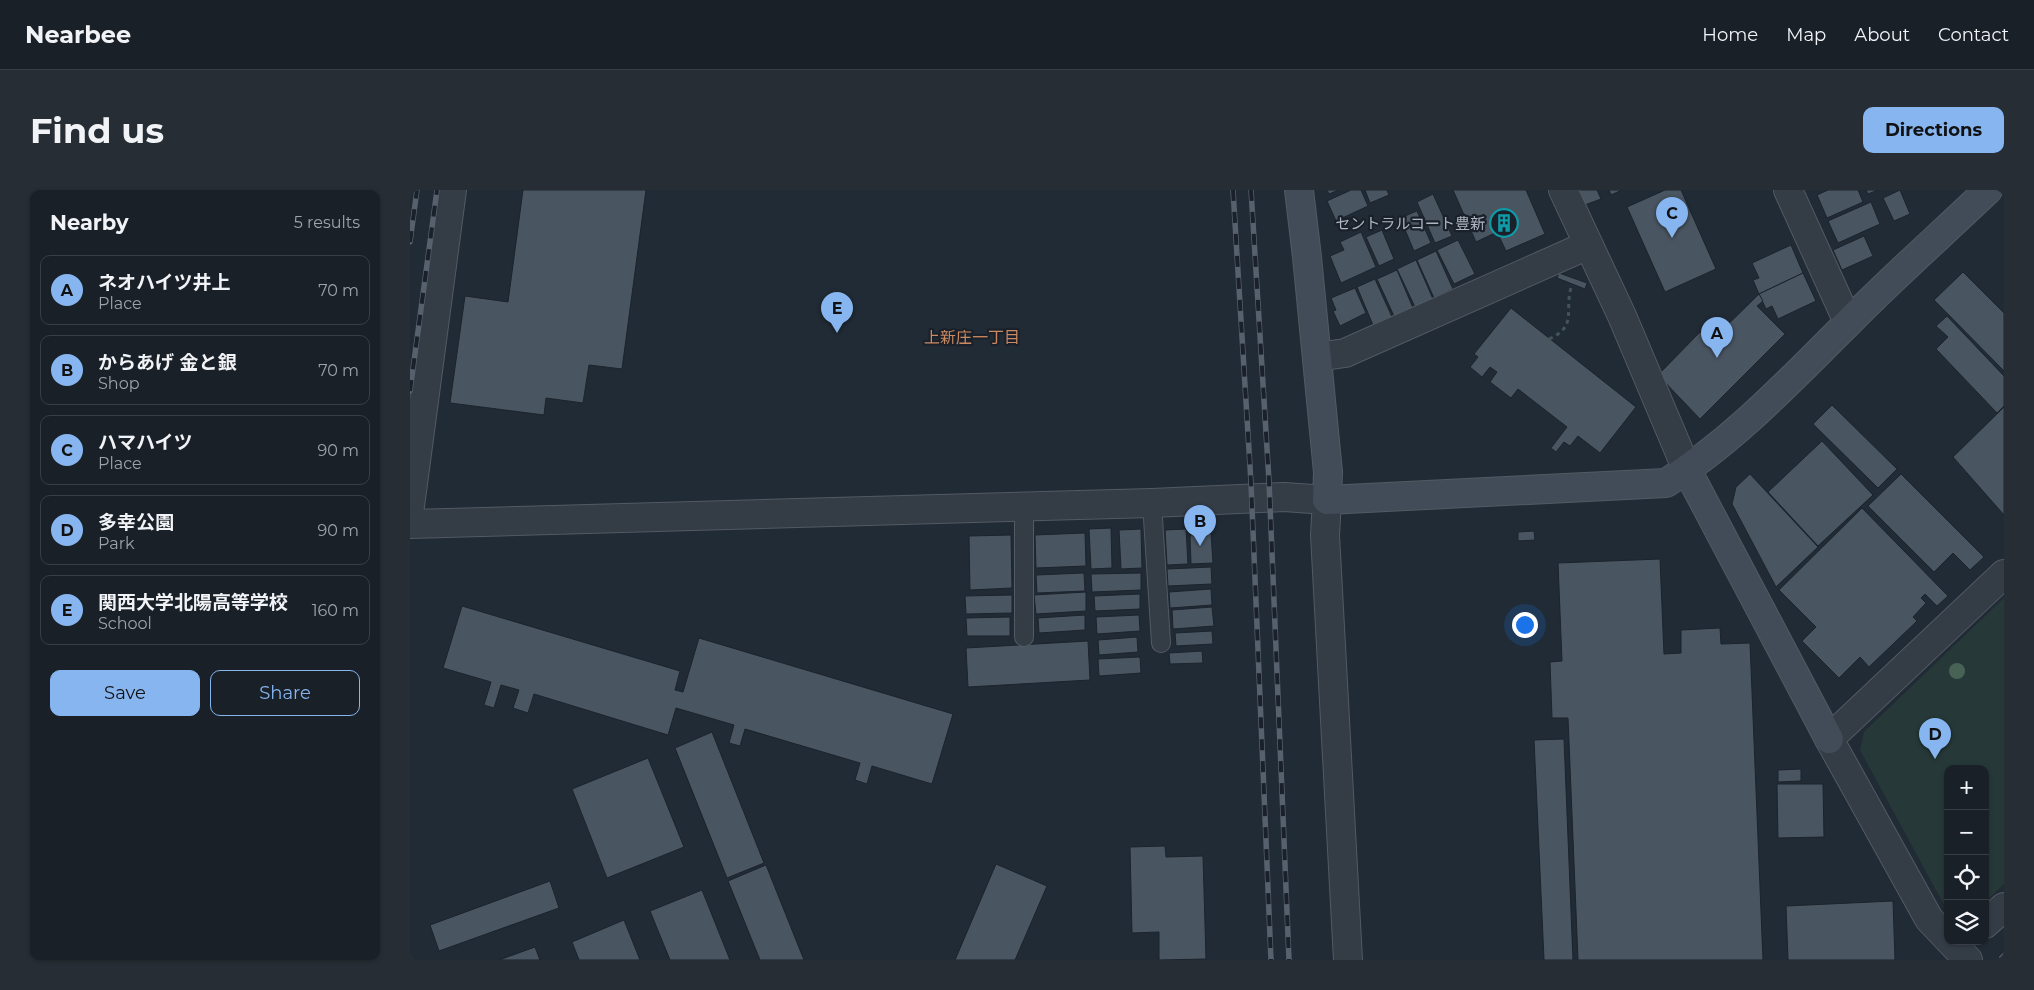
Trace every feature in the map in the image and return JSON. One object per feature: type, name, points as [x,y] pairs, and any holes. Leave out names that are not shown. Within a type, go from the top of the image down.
[{"type":"street","points":[[410,506],[420,361],[452,190]]},
{"type":"street","points":[[1299,190],[1308,257],[1328,472],[1325,535],[1348,960]]},
{"type":"street","points":[[1563,190],[1622,316],[1687,470],[1828,739],[1928,920],[1958,946]]},
{"type":"street","points":[[1788,190],[1848,322]]},
{"type":"street","points":[[410,524],[1152,504],[1284,497],[1327,500],[1666,483],[1707,456],[1754,414],[1988,190]]},
{"type":"street","points":[[1317,357],[1345,354],[1588,245]]},
{"type":"street","points":[[1828,739],[2004,574]]},
{"type":"street","points":[[1989,920],[2004,907]]},
{"type":"lane","points":[[1152,504],[1161,643]]},
{"type":"lane","points":[[1024,507],[1024,637]]},
{"type":"path","points":[[1549,339],[1560,334],[1566,325],[1569,292],[1588,245]]},
{"type":"green space","points":[[2004,598],[2004,884],[1989,898],[1989,765],[1944,765],[1944,905],[1860,750],[1864,732]]},
{"type":"building","points":[[523,190],[646,190],[622,369],[589,365],[583,403],[546,398],[544,415],[450,403],[465,296],[508,302]]},
{"type":"building","points":[[1327,190],[1339,190],[1329,194]]},
{"type":"building","points":[[1351,190],[1361,190],[1368,206],[1336,221],[1327,201]]},
{"type":"building","points":[[1365,190],[1387,190],[1389,195],[1370,203]]},
{"type":"building","name":"セントラルコート豊新","points":[[1453,190],[1526,190],[1545,234],[1506,251],[1497,232],[1476,242]]},
{"type":"building","points":[[1579,190],[1597,190],[1601,199],[1585,205]]},
{"type":"building","points":[[1609,190],[1622,190],[1611,195]]},
{"type":"building","points":[[1665,190],[1681,190],[1716,269],[1665,292],[1627,207]]},
{"type":"building","points":[[1828,190],[1858,190],[1863,202],[1827,218],[1817,195]]},
{"type":"building","points":[[1866,190],[1878,190],[1868,194]]},
{"type":"building","points":[[1900,190],[1910,214],[1894,221],[1883,198]]},
{"type":"building","points":[[1433,194],[1452,236],[1435,243],[1417,202]]},
{"type":"building","points":[[1871,202],[1880,224],[1838,243],[1828,221]]},
{"type":"building","points":[[1417,211],[1431,243],[1414,251],[1400,218]]},
{"type":"building","points":[[1382,230],[1394,259],[1379,266],[1366,237]]},
{"type":"building","points":[[1361,232],[1376,267],[1341,283],[1330,256],[1344,250],[1340,242]]},
{"type":"building","points":[[1864,236],[1873,256],[1842,270],[1833,250]]},
{"type":"building","points":[[1458,240],[1475,274],[1454,284],[1437,250]]},
{"type":"building","points":[[1791,245],[1803,273],[1759,294],[1753,280],[1759,278],[1752,263]]},
{"type":"building","points":[[1436,251],[1453,289],[1434,298],[1417,260]]},
{"type":"building","points":[[1416,260],[1433,299],[1415,307],[1397,269]]},
{"type":"building","points":[[1397,270],[1413,308],[1394,316],[1377,279]]},
{"type":"building","points":[[1963,272],[2004,313],[2004,371],[1934,300]]},
{"type":"building","points":[[1559,273],[1587,283],[1585,289],[1557,278]]},
{"type":"building","points":[[1803,273],[1816,301],[1778,319],[1772,306],[1766,309],[1759,294]]},
{"type":"building","points":[[1375,279],[1392,317],[1373,325],[1357,287]]},
{"type":"building","points":[[1355,288],[1366,313],[1340,326],[1333,311],[1336,310],[1331,298]]},
{"type":"building","points":[[1759,294],[1763,301],[1757,306],[1785,334],[1700,419],[1658,375],[1700,332],[1710,342]]},
{"type":"building","points":[[1511,308],[1636,407],[1600,453],[1578,436],[1570,446],[1564,442],[1556,452],[1551,448],[1567,427],[1518,389],[1511,398],[1490,382],[1497,372],[1490,367],[1482,377],[1470,367],[1478,357],[1474,354]]},
{"type":"building","points":[[1947,316],[2004,376],[2004,406],[1997,413],[1936,349],[1948,337],[1936,326]]},
{"type":"building","points":[[1832,405],[1897,469],[1878,488],[1813,424]]},
{"type":"building","points":[[2004,407],[2004,515],[1953,457]]},
{"type":"building","points":[[1822,441],[1873,495],[1818,546],[1768,492]]},
{"type":"building","points":[[1750,474],[1818,547],[1776,587],[1732,504],[1736,487]]},
{"type":"building","points":[[1901,474],[1984,557],[1970,570],[1953,553],[1934,572],[1868,506]]},
{"type":"building","points":[[1862,508],[1948,596],[1937,606],[1925,594],[1921,598],[1926,603],[1913,617],[1917,621],[1869,667],[1860,657],[1839,678],[1802,641],[1816,627],[1779,590]]},
{"type":"building","points":[[1111,528],[1112,568],[1091,569],[1089,529]]},
{"type":"building","points":[[1141,529],[1142,568],[1121,569],[1119,530]]},
{"type":"building","points":[[1186,529],[1188,564],[1167,565],[1165,530]]},
{"type":"building","points":[[1534,531],[1535,540],[1518,541],[1518,532]]},
{"type":"building","points":[[1085,533],[1086,566],[1036,568],[1035,535]]},
{"type":"building","points":[[1211,533],[1213,563],[1191,564],[1190,535]]},
{"type":"building","points":[[1011,535],[1012,588],[970,590],[969,536]]},
{"type":"building","points":[[1660,559],[1664,654],[1681,653],[1681,630],[1720,628],[1721,644],[1750,643],[1763,960],[1578,960],[1568,718],[1552,718],[1550,662],[1562,661],[1558,563]]},
{"type":"building","points":[[1211,567],[1212,584],[1168,586],[1167,569]]},
{"type":"building","points":[[1084,573],[1085,591],[1037,593],[1036,575]]},
{"type":"building","points":[[1141,573],[1141,590],[1092,592],[1091,574]]},
{"type":"building","points":[[1211,589],[1212,605],[1170,608],[1169,592]]},
{"type":"building","points":[[1086,592],[1086,611],[1036,614],[1034,595]]},
{"type":"building","points":[[1140,594],[1140,609],[1095,611],[1094,596]]},
{"type":"building","points":[[1012,595],[1012,613],[966,614],[965,596]]},
{"type":"building","points":[[462,606],[680,671],[675,690],[683,692],[699,638],[953,714],[932,784],[872,766],[867,784],[855,780],[860,763],[745,729],[740,746],[729,743],[734,725],[676,708],[668,735],[534,694],[528,713],[513,708],[519,690],[501,685],[494,708],[484,705],[491,682],[443,668]]},
{"type":"building","points":[[1212,607],[1214,626],[1173,629],[1172,610]]},
{"type":"building","points":[[1085,615],[1085,630],[1039,633],[1038,618]]},
{"type":"building","points":[[1139,615],[1140,631],[1097,634],[1096,617]]},
{"type":"building","points":[[1010,617],[1010,636],[967,636],[966,618]]},
{"type":"building","points":[[1212,631],[1213,644],[1176,646],[1175,633]]},
{"type":"building","points":[[1137,637],[1138,652],[1099,655],[1098,640]]},
{"type":"building","points":[[1088,641],[1090,680],[968,687],[966,648]]},
{"type":"building","points":[[1202,651],[1203,663],[1170,664],[1169,653]]},
{"type":"building","points":[[1140,657],[1141,673],[1099,676],[1098,659]]},
{"type":"building","points":[[712,732],[764,863],[727,878],[675,748]]},
{"type":"building","points":[[1564,739],[1573,960],[1544,960],[1534,740]]},
{"type":"building","points":[[648,758],[684,847],[607,878],[572,789]]},
{"type":"building","points":[[1801,769],[1801,781],[1778,782],[1778,770]]},
{"type":"building","points":[[1777,784],[1823,784],[1824,837],[1778,838]]},
{"type":"building","points":[[1165,846],[1166,857],[1203,856],[1206,959],[1159,960],[1159,932],[1132,933],[1130,847]]},
{"type":"building","points":[[996,864],[1047,886],[1015,960],[955,960]]},
{"type":"building","points":[[766,865],[804,960],[760,960],[728,881]]},
{"type":"building","points":[[550,881],[559,908],[439,951],[430,925]]},
{"type":"building","points":[[702,890],[730,960],[670,960],[650,911]]},
{"type":"building","points":[[1893,901],[1895,960],[1788,960],[1786,906]]},
{"type":"building","points":[[624,920],[640,960],[579,960],[572,942]]},
{"type":"building","points":[[535,947],[540,960],[499,960]]},
{"type":"building","points":[[2004,951],[2004,960],[2001,960],[1998,957]]},
{"type":"railway","points":[[410,242],[417,190]]},
{"type":"railway","points":[[410,391],[437,190]]},
{"type":"railway","points":[[1233,190],[1251,483],[1271,960]]},
{"type":"railway","points":[[1251,190],[1269,481],[1289,960]]},
{"type":"place","name":"セントラルコート豊新","points":[[1504,223]]},
{"type":"place","name":"ハマハイツ","points":[[1672,238]]},
{"type":"place","name":"関西大学北陽高等学校","points":[[837,333]]},
{"type":"place","name":"ネオハイツ井上","points":[[1717,358]]},
{"type":"place","name":"からあげ 金と銀","points":[[1200,546]]},
{"type":"place","name":"多幸公園","points":[[1935,759]]},
{"type":"district","name":"上新庄一丁目","points":[[972,337]]}]
